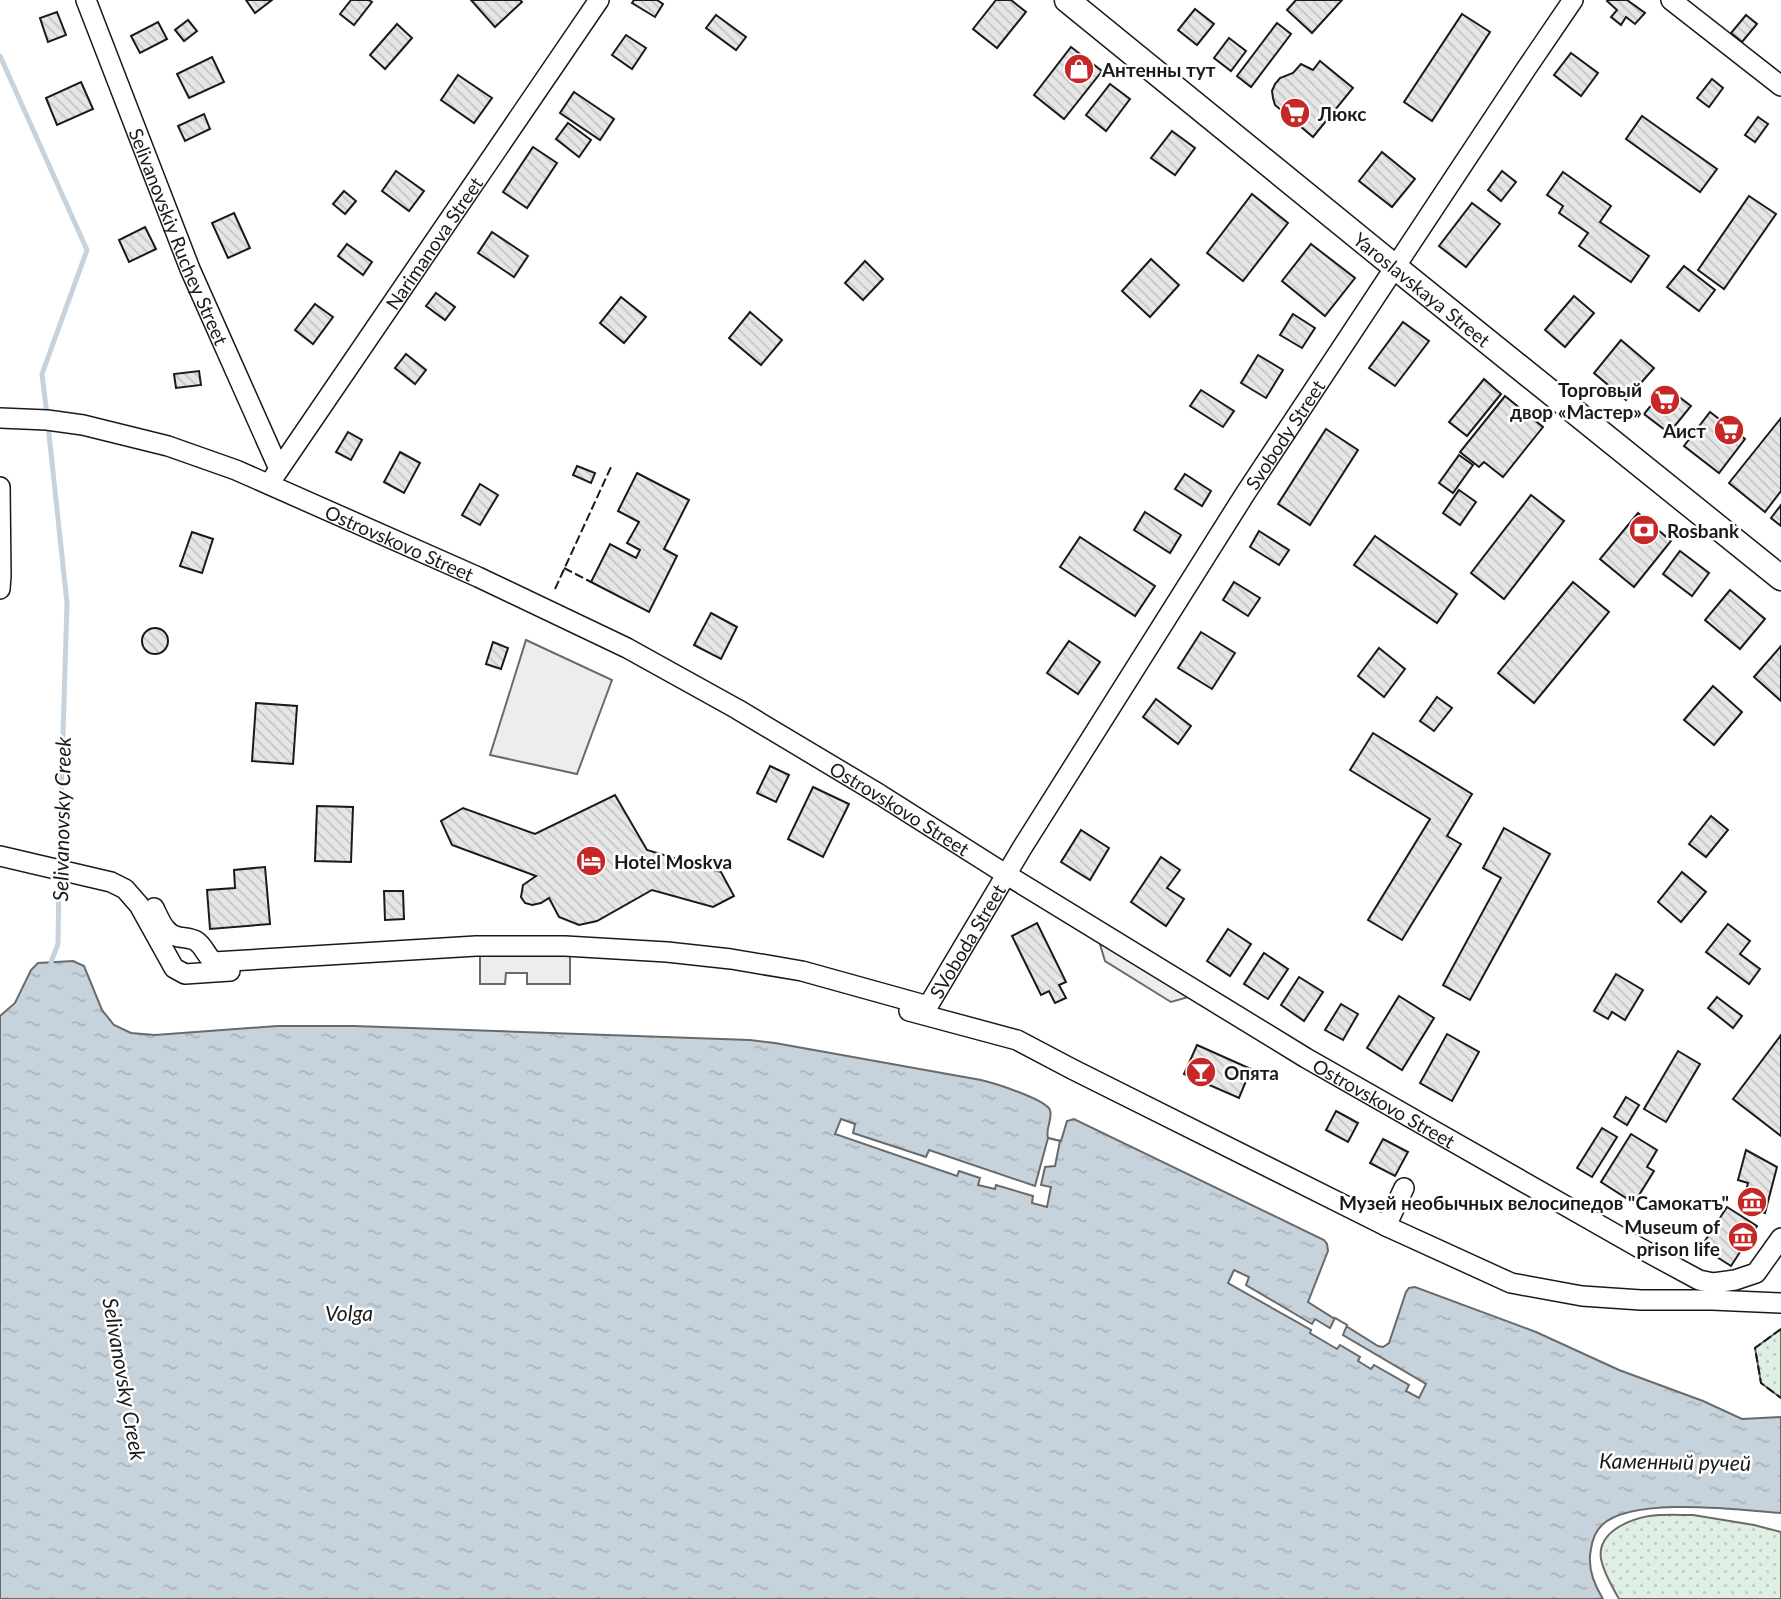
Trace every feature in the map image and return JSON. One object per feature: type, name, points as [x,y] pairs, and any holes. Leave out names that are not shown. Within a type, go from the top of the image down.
[{"type":"main road","name":"Yaroslavskaya Street","points":[[1067,0],[1781,578]]},
{"type":"street","name":"Selivanovskiy Ruchey Street","points":[[86,0],[274,477]]},
{"type":"street","name":"Narimanova Street","points":[[274,477],[599,0]]},
{"type":"street","name":"Svobody Street","points":[[1007,875],[1245,494],[1573,0]]},
{"type":"street","points":[[1671,0],[1781,86]]},
{"type":"street","name":"Ostrovskovo Street","points":[[0,418],[47,419],[83,425],[168,446],[236,470],[274,477],[627,648],[879,793],[1007,875],[1306,1058],[1699,1280],[1713,1283],[1756,1273],[1781,1238]]},
{"type":"street","points":[[0,487],[0,589]]},
{"type":"street","points":[[0,856],[96,878],[125,889],[139,905],[174,968],[185,974],[475,957],[593,958],[730,968],[800,983],[1017,1040],[1386,1226],[1511,1283],[1582,1296],[1781,1303]]},
{"type":"street","name":"SVoboda Street","points":[[154,908],[166,931],[173,936],[194,939],[214,962],[476,946],[565,946],[667,952],[802,971],[928,1006],[1007,875]]},
{"type":"street","points":[[1386,1226],[1404,1188]]},
{"type":"green space","points":[[1781,1329],[1781,1398],[1761,1383],[1755,1348]]},
{"type":"green space","points":[[1693,1515],[1781,1532],[1781,1599],[1619,1599],[1601,1559],[1601,1550],[1609,1535],[1615,1529],[1640,1518]]},
{"type":"shaded area","points":[[526,640],[612,680],[577,774],[490,755]]},
{"type":"shaded area","points":[[1099,941],[1192,996],[1171,1002],[1105,961]]},
{"type":"shaded area","points":[[480,954],[570,954],[570,984],[527,984],[527,973],[506,973],[505,984],[480,984]]},
{"type":"water","name":"Volga","points":[[73,961],[84,966],[102,1010],[114,1025],[131,1033],[155,1035],[277,1026],[354,1026],[750,1040],[997,1084],[1029,1096],[1050,1110],[1048,1138],[1061,1141],[1067,1121],[1074,1119],[1324,1240],[1328,1251],[1308,1302],[1378,1346],[1383,1347],[1389,1343],[1406,1292],[1415,1287],[1536,1332],[1619,1370],[1703,1401],[1742,1419],[1781,1417],[1781,1513],[1688,1507],[1637,1510],[1617,1516],[1600,1527],[1592,1546],[1592,1575],[1603,1599],[0,1599],[0,1016],[15,1003],[31,970],[38,963]]},
{"type":"pier","points":[[841,1119],[855,1124],[853,1133],[926,1157],[929,1150],[1035,1186],[1048,1138],[1060,1141],[1055,1166],[1045,1167],[1041,1185],[1051,1187],[1047,1207],[1032,1203],[1033,1196],[996,1185],[995,1189],[978,1185],[980,1178],[959,1171],[957,1176],[835,1134]]},
{"type":"pier","points":[[1234,1270],[1249,1277],[1246,1285],[1312,1324],[1315,1319],[1330,1328],[1335,1318],[1347,1325],[1343,1335],[1426,1384],[1419,1398],[1406,1391],[1409,1385],[1374,1365],[1371,1369],[1358,1361],[1360,1357],[1340,1345],[1337,1349],[1310,1333],[1311,1330],[1228,1283]]},
{"type":"building","points":[[246,0],[272,0],[255,13]]},
{"type":"building","points":[[351,0],[372,2],[354,25],[340,14]]},
{"type":"building","points":[[471,0],[520,0],[522,2],[495,27]]},
{"type":"building","points":[[634,0],[657,0],[663,4],[655,17],[632,3]]},
{"type":"building","points":[[996,0],[1011,0],[1026,12],[997,48],[973,29]]},
{"type":"building","points":[[1296,0],[1342,0],[1312,33],[1287,10]]},
{"type":"building","points":[[1608,0],[1627,0],[1645,13],[1635,24],[1626,17],[1621,25],[1611,17],[1617,10]]},
{"type":"building","points":[[1195,9],[1214,24],[1197,45],[1178,30]]},
{"type":"building","points":[[57,12],[66,35],[48,42],[40,18]]},
{"type":"building","points":[[1462,14],[1490,32],[1432,121],[1404,102]]},
{"type":"building","points":[[716,15],[746,37],[736,50],[706,28]]},
{"type":"building","points":[[1746,15],[1757,24],[1742,42],[1731,33]]},
{"type":"building","points":[[188,20],[197,31],[184,41],[175,30]]},
{"type":"building","points":[[158,22],[167,39],[140,53],[131,36]]},
{"type":"building","points":[[1277,23],[1291,34],[1251,87],[1237,76]]},
{"type":"building","points":[[397,24],[412,38],[385,69],[370,55]]},
{"type":"building","points":[[626,35],[646,48],[632,69],[612,55]]},
{"type":"building","points":[[1229,38],[1246,51],[1231,71],[1214,58]]},
{"type":"building","points":[[1071,47],[1102,71],[1064,119],[1034,95]]},
{"type":"building","points":[[1571,53],[1598,73],[1581,96],[1554,75]]},
{"type":"building","points":[[212,57],[224,82],[189,98],[177,74]]},
{"type":"building","points":[[1320,61],[1353,88],[1313,137],[1275,105],[1272,91],[1280,78],[1293,73],[1301,64],[1313,70]]},
{"type":"building","points":[[458,75],[492,98],[474,123],[441,100]]},
{"type":"building","points":[[1712,79],[1723,88],[1709,107],[1697,98]]},
{"type":"building","points":[[81,82],[93,109],[57,125],[46,98]]},
{"type":"building","points":[[1110,84],[1130,99],[1106,131],[1086,115]]},
{"type":"building","points":[[574,92],[614,119],[600,140],[560,113]]},
{"type":"building","points":[[204,114],[210,129],[185,141],[178,126]]},
{"type":"building","points":[[1642,116],[1717,169],[1700,192],[1626,139]]},
{"type":"building","points":[[1758,117],[1768,124],[1755,142],[1745,135]]},
{"type":"building","points":[[568,123],[591,140],[579,157],[556,139]]},
{"type":"building","points":[[1172,131],[1195,148],[1175,175],[1151,158]]},
{"type":"building","points":[[533,147],[557,163],[527,208],[503,192]]},
{"type":"building","points":[[1382,152],[1415,179],[1392,207],[1359,181]]},
{"type":"building","points":[[396,171],[424,191],[409,211],[382,191]]},
{"type":"building","points":[[1502,171],[1516,182],[1501,201],[1488,190]]},
{"type":"building","points":[[1563,172],[1611,206],[1600,222],[1649,256],[1631,282],[1579,246],[1588,233],[1559,213],[1563,206],[1547,195]]},
{"type":"building","points":[[344,191],[356,201],[345,214],[333,204]]},
{"type":"building","points":[[1252,194],[1288,223],[1243,281],[1207,253]]},
{"type":"building","points":[[1749,196],[1776,214],[1724,289],[1698,270]]},
{"type":"building","points":[[1472,203],[1500,224],[1466,267],[1439,246]]},
{"type":"building","points":[[234,213],[250,248],[228,258],[212,223]]},
{"type":"building","points":[[145,227],[156,249],[129,262],[119,240]]},
{"type":"building","points":[[492,232],[528,256],[514,277],[478,253]]},
{"type":"building","points":[[347,244],[372,262],[363,275],[338,256]]},
{"type":"building","points":[[1311,244],[1355,278],[1325,316],[1282,281]]},
{"type":"building","points":[[1151,259],[1179,285],[1150,317],[1122,291]]},
{"type":"building","points":[[865,261],[883,279],[863,300],[845,283]]},
{"type":"building","points":[[1684,266],[1715,290],[1699,311],[1667,287]]},
{"type":"building","points":[[436,293],[455,307],[445,320],[426,306]]},
{"type":"building","points":[[1574,296],[1594,313],[1565,347],[1545,330]]},
{"type":"building","points":[[621,297],[646,317],[624,343],[600,323]]},
{"type":"building","points":[[315,304],[333,317],[313,344],[295,330]]},
{"type":"building","points":[[750,312],[782,340],[761,365],[729,338]]},
{"type":"building","points":[[1293,314],[1315,328],[1302,348],[1280,335]]},
{"type":"building","points":[[1403,322],[1429,341],[1395,386],[1369,368]]},
{"type":"building","points":[[1621,340],[1654,368],[1626,400],[1594,373]]},
{"type":"building","points":[[406,354],[426,370],[415,384],[395,368]]},
{"type":"building","points":[[1258,355],[1283,370],[1266,398],[1241,383]]},
{"type":"building","points":[[199,371],[201,385],[176,388],[174,374]]},
{"type":"building","points":[[1484,379],[1501,394],[1467,436],[1449,422]]},
{"type":"building","points":[[1666,387],[1691,406],[1669,433],[1644,414]]},
{"type":"building","points":[[1201,390],[1234,411],[1223,427],[1190,406]]},
{"type":"building","points":[[1505,396],[1543,427],[1503,477],[1484,462],[1479,467],[1460,452]]},
{"type":"building","points":[[1710,412],[1745,439],[1719,473],[1684,446]]},
{"type":"building","points":[[1781,418],[1781,491],[1765,512],[1729,483]]},
{"type":"building","points":[[1326,429],[1358,450],[1310,525],[1278,504]]},
{"type":"building","points":[[348,432],[362,440],[351,460],[336,452]]},
{"type":"building","points":[[400,452],[420,463],[404,493],[384,482]]},
{"type":"building","points":[[1459,455],[1473,465],[1453,493],[1439,483]]},
{"type":"building","points":[[577,466],[595,473],[591,483],[573,475]]},
{"type":"building","points":[[637,473],[689,500],[664,549],[677,556],[649,612],[591,582],[610,544],[636,558],[640,550],[627,543],[639,522],[618,511]]},
{"type":"building","points":[[1185,474],[1211,491],[1202,506],[1175,489]]},
{"type":"building","points":[[480,484],[498,495],[480,525],[462,515]]},
{"type":"building","points":[[1459,490],[1476,502],[1460,525],[1443,513]]},
{"type":"building","points":[[1531,495],[1564,521],[1504,599],[1471,573]]},
{"type":"building","points":[[1781,505],[1781,526],[1771,518]]},
{"type":"building","points":[[1145,512],[1181,535],[1170,553],[1134,530]]},
{"type":"building","points":[[1638,513],[1671,541],[1634,587],[1600,559]]},
{"type":"building","points":[[1259,531],[1289,550],[1279,565],[1250,547]]},
{"type":"building","points":[[192,532],[213,539],[202,573],[180,566]]},
{"type":"building","points":[[1375,536],[1457,594],[1437,623],[1354,565]]},
{"type":"building","points":[[1080,537],[1155,586],[1135,616],[1060,567]]},
{"type":"building","points":[[1680,551],[1709,573],[1692,596],[1663,574]]},
{"type":"building","points":[[1234,582],[1260,598],[1248,616],[1223,600]]},
{"type":"building","points":[[1573,582],[1609,612],[1534,703],[1498,673]]},
{"type":"building","points":[[1730,590],[1765,619],[1740,649],[1705,620]]},
{"type":"building","points":[[711,613],[737,627],[721,659],[694,645]]},
{"type":"building","points":[[155,628],[164,632],[168,641],[164,650],[155,654],[146,650],[142,641],[146,632]]},
{"type":"building","points":[[1201,632],[1235,653],[1212,689],[1178,668]]},
{"type":"building","points":[[1069,641],[1100,662],[1078,694],[1047,673]]},
{"type":"building","points":[[493,642],[508,648],[501,669],[486,664]]},
{"type":"building","points":[[1781,646],[1781,701],[1754,677]]},
{"type":"building","points":[[1379,648],[1405,669],[1384,697],[1358,676]]},
{"type":"building","points":[[1713,686],[1742,712],[1714,745],[1684,720]]},
{"type":"building","points":[[1437,697],[1452,708],[1434,731],[1420,721]]},
{"type":"building","points":[[1156,699],[1191,726],[1178,744],[1143,717]]},
{"type":"building","points":[[256,703],[297,706],[293,764],[252,761]]},
{"type":"building","points":[[1373,733],[1472,794],[1447,836],[1461,844],[1402,940],[1368,920],[1430,819],[1350,770]]},
{"type":"building","points":[[770,766],[789,775],[776,802],[757,793]]},
{"type":"building","points":[[813,787],[849,804],[823,857],[788,839]]},
{"type":"building","name":"Hotel Moskva","points":[[615,795],[647,850],[721,872],[734,896],[713,907],[652,890],[597,921],[579,925],[559,917],[549,898],[532,905],[525,903],[521,897],[523,885],[536,876],[452,845],[441,821],[463,808],[535,834]]},
{"type":"building","points":[[317,806],[353,807],[351,862],[315,861]]},
{"type":"building","points":[[1711,816],[1728,830],[1706,857],[1689,844]]},
{"type":"building","points":[[1504,828],[1550,854],[1470,1000],[1443,985],[1501,878],[1483,868]]},
{"type":"building","points":[[1081,830],[1109,848],[1090,880],[1061,862]]},
{"type":"building","points":[[1161,857],[1180,870],[1167,888],[1184,899],[1166,926],[1131,902]]},
{"type":"building","points":[[265,867],[270,924],[210,929],[207,890],[235,888],[234,870]]},
{"type":"building","points":[[1682,872],[1706,892],[1681,922],[1658,902]]},
{"type":"building","points":[[384,891],[403,891],[404,919],[385,920]]},
{"type":"building","points":[[1037,923],[1066,982],[1059,985],[1066,998],[1055,1003],[1049,991],[1041,995],[1012,936]]},
{"type":"building","points":[[1728,924],[1750,941],[1740,954],[1760,969],[1749,984],[1706,952]]},
{"type":"building","points":[[1228,929],[1251,944],[1230,976],[1207,961]]},
{"type":"building","points":[[1264,953],[1288,969],[1268,999],[1244,984]]},
{"type":"building","points":[[1616,974],[1643,990],[1625,1020],[1612,1012],[1608,1019],[1594,1011]]},
{"type":"building","points":[[1299,977],[1323,992],[1304,1021],[1281,1005]]},
{"type":"building","points":[[1399,996],[1434,1018],[1402,1070],[1367,1048]]},
{"type":"building","points":[[1717,997],[1742,1016],[1733,1028],[1708,1008]]},
{"type":"building","points":[[1341,1004],[1358,1014],[1343,1040],[1325,1030]]},
{"type":"building","points":[[1447,1034],[1479,1052],[1452,1101],[1420,1083]]},
{"type":"building","points":[[1781,1035],[1781,1136],[1733,1099]]},
{"type":"building","points":[[1197,1045],[1251,1069],[1239,1098],[1184,1074]]},
{"type":"building","points":[[1678,1051],[1700,1064],[1666,1122],[1644,1109]]},
{"type":"building","points":[[1626,1097],[1639,1105],[1627,1125],[1614,1117]]},
{"type":"building","points":[[1336,1111],[1358,1123],[1348,1142],[1326,1130]]},
{"type":"building","points":[[1602,1128],[1617,1137],[1592,1177],[1577,1168]]},
{"type":"building","points":[[1631,1134],[1657,1150],[1647,1167],[1654,1171],[1634,1203],[1601,1182]]},
{"type":"building","points":[[1383,1139],[1408,1152],[1395,1176],[1370,1163]]},
{"type":"building","points":[[1746,1150],[1777,1167],[1765,1213],[1742,1207],[1748,1183],[1738,1180]]},
{"type":"building","points":[[1727,1207],[1757,1226],[1731,1266],[1701,1247]]},
{"type":"waterway","name":"Selivanovsky Creek","points":[[0,56],[87,250],[42,374],[47,415]]},
{"type":"waterway","name":"Selivanovsky Creek","points":[[48,425],[67,603],[59,865]]},
{"type":"waterway","name":"Selivanovsky Creek","points":[[52,966],[58,944],[59,875]]},
{"type":"fence","points":[[555,589],[611,467]]},
{"type":"fence","points":[[564,568],[591,582]]},
{"type":"fence","points":[[1781,1329],[1755,1348],[1761,1383],[1781,1398]]},
{"type":"place","name":"Антенны тут","points":[[1079,69]]},
{"type":"place","name":"Люкс","points":[[1295,113]]},
{"type":"place","name":"Торговый двор «Мастер»","points":[[1665,400]]},
{"type":"place","name":"Аист","points":[[1729,430]]},
{"type":"place","name":"Rosbank","points":[[1644,530]]},
{"type":"place","name":"Hotel Moskva","points":[[591,861]]},
{"type":"place","name":"Опята","points":[[1201,1072]]},
{"type":"place","name":"Музей необычных велосипедов \"Самокатъ\"","points":[[1752,1202]]},
{"type":"place","name":"Museum of prison life","points":[[1743,1237]]},
{"type":"water label","name":"Каменный ручей","points":[[1675,1461]]}]
